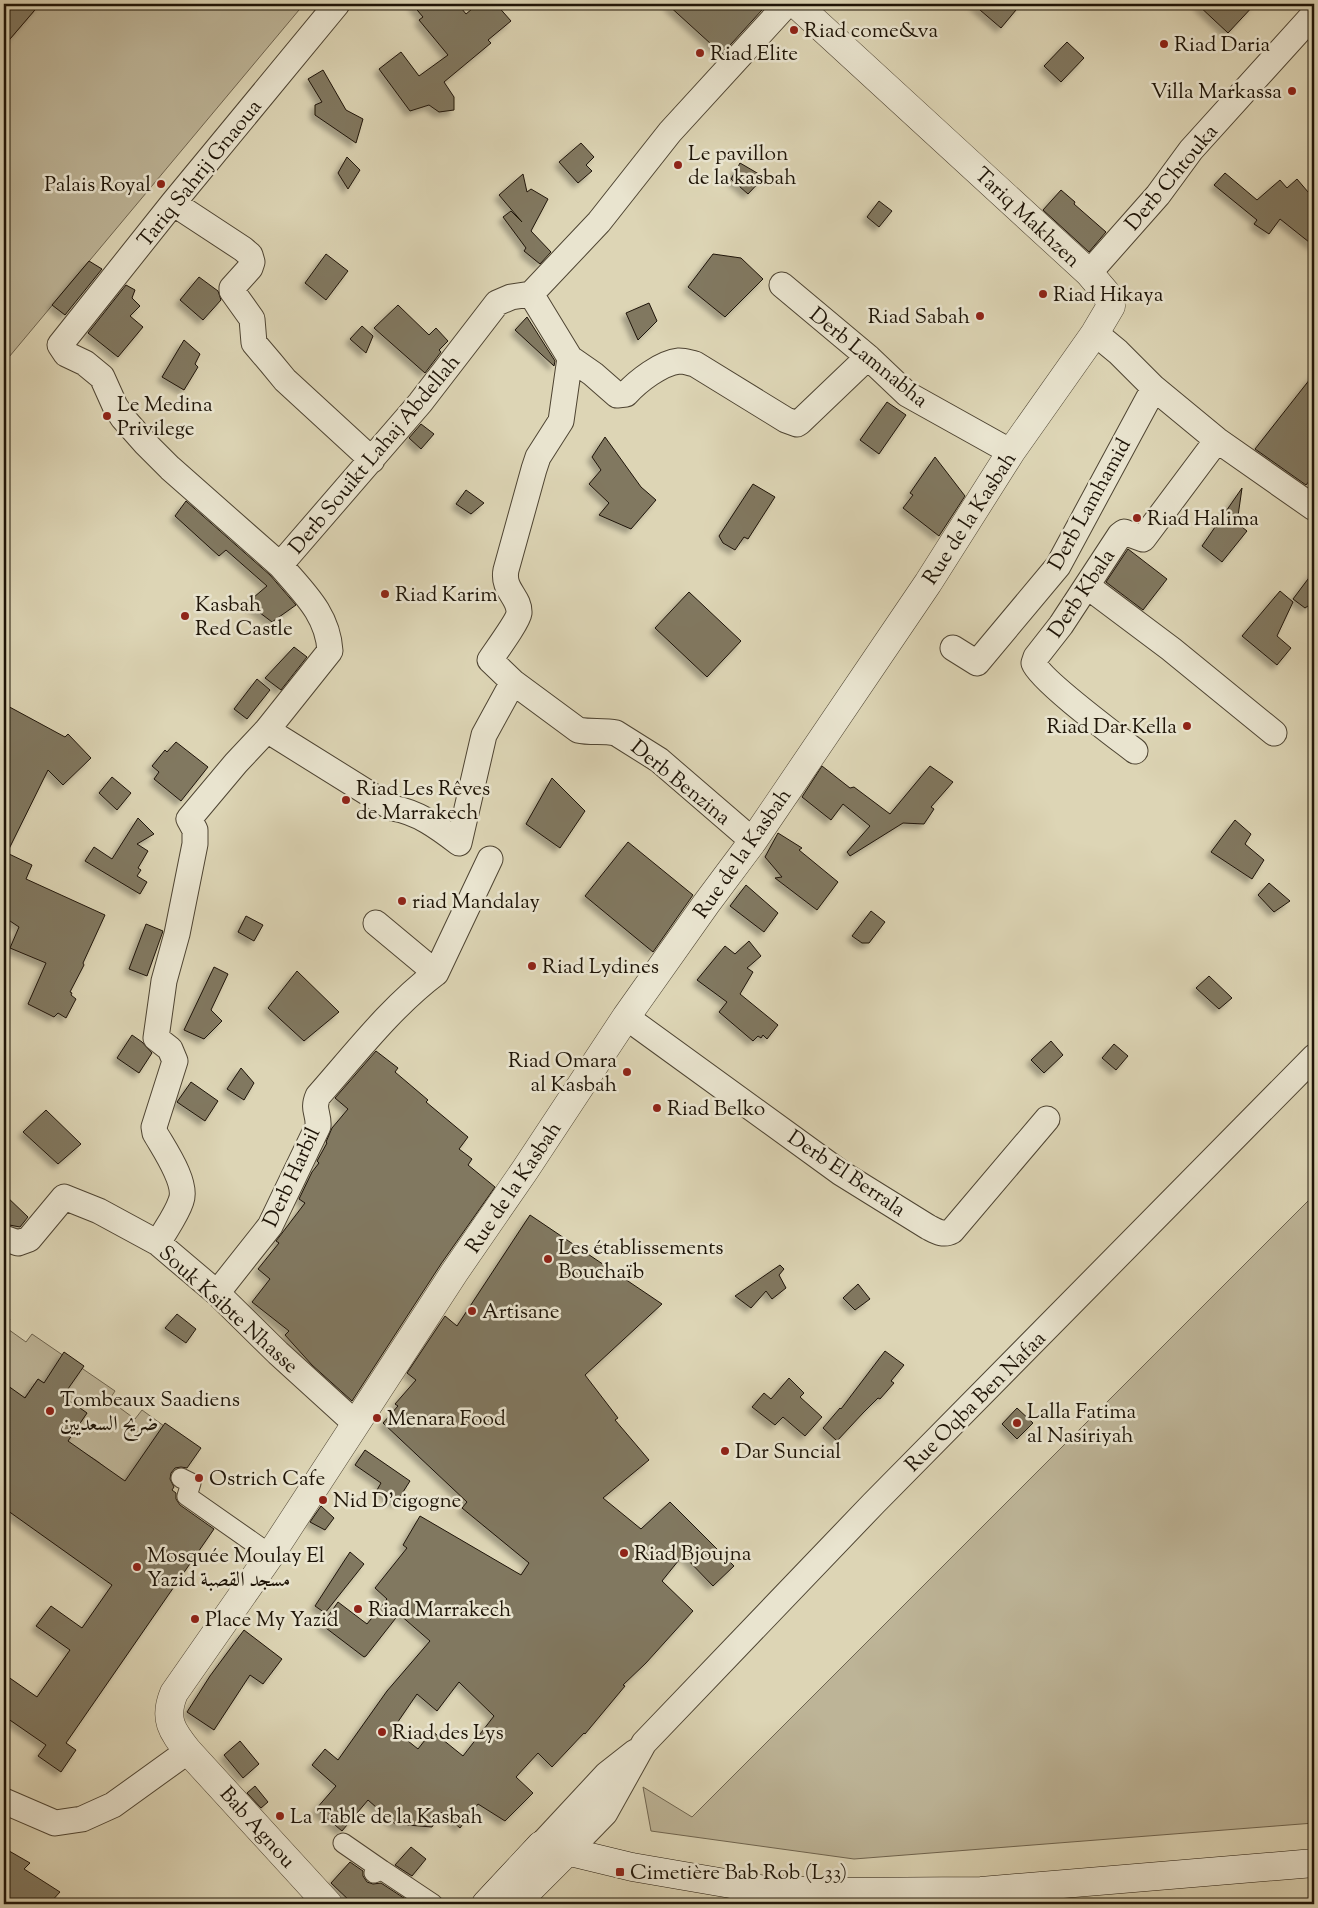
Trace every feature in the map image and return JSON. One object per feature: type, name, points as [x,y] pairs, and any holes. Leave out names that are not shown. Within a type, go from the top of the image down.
[{"type":"street","name":"Tariq Sahrij Gnaoua","points":[[280,565],[170,468],[146,444],[115,406],[102,377],[85,363],[66,354],[61,348],[61,343],[173,203],[337,4]]},
{"type":"street","points":[[786,4],[670,132],[599,222],[532,294],[570,358],[594,374],[617,395],[622,396],[648,374],[678,361],[695,364],[786,420],[796,424],[868,357]]},
{"type":"street","name":"Tariq Makhzen","points":[[796,4],[1089,273],[1106,292],[1111,306],[1095,333]]},
{"type":"street","name":"Derb Chtouka","points":[[1089,273],[1158,195],[1191,150],[1314,14]]},
{"type":"street","points":[[173,203],[250,255],[252,262],[250,268],[232,291],[252,319],[254,343],[285,380],[372,460]]},
{"type":"street","name":"Derb Lamnabha","points":[[782,285],[868,357],[908,394],[919,402],[1011,452]]},
{"type":"street","name":"Derb Souikt Lahaj Abdellah","points":[[158,1243],[181,1202],[182,1194],[180,1180],[155,1133],[154,1127],[175,1061],[170,1049],[156,1038],[164,981],[177,934],[195,844],[195,830],[190,819],[236,763],[267,730],[330,651],[328,632],[311,601],[280,565],[420,403],[497,303],[512,297],[532,294]]},
{"type":"street","points":[[1095,333],[1118,352],[1154,388],[1217,440],[1314,508]]},
{"type":"street","name":"Rue de la Kasbah","points":[[188,1750],[173,1731],[170,1721],[171,1702],[174,1693],[272,1556],[454,1273],[626,1017],[753,841],[928,583],[1011,452],[1095,333]]},
{"type":"street","name":"Derb Benzina","points":[[570,358],[561,421],[538,458],[506,570],[505,583],[518,606],[519,616],[490,660],[513,682],[578,730],[616,733],[659,760],[753,841]]},
{"type":"street","name":"Derb Lamhamid","points":[[953,648],[978,662],[1058,566],[1154,388]]},
{"type":"street","name":"Derb Kbala","points":[[1135,752],[1063,693],[1040,672],[1034,663],[1036,657],[1087,586],[1120,535],[1124,532],[1143,539],[1217,440]]},
{"type":"street","points":[[1087,586],[1171,649],[1274,733]]},
{"type":"street","points":[[267,730],[392,808],[407,810],[432,823],[459,842],[484,735],[513,682]]},
{"type":"street","points":[[376,923],[436,972],[490,859]]},
{"type":"street","name":"Derb Harbil","points":[[217,1293],[270,1226],[280,1208],[318,1126],[319,1120],[315,1104],[318,1096],[384,1022],[436,972]]},
{"type":"street","name":"Derb El Berrala","points":[[626,1017],[841,1173],[928,1227],[941,1233],[947,1234],[952,1231],[1046,1119]]},
{"type":"street","name":"Rue Oqba Ben Nafaa","points":[[486,1904],[607,1774],[640,1748],[873,1504],[1314,1057]]},
{"type":"street","name":"Souk Ksibte Nhasse","points":[[4,1238],[18,1243],[29,1239],[64,1197],[106,1215],[158,1243],[217,1293],[278,1353],[356,1424]]},
{"type":"street","points":[[181,1478],[191,1483],[188,1496],[272,1556]]},
{"type":"street","name":"Rue Oqba Ben Nafaa","points":[[515,1904],[605,1813],[640,1748]]},
{"type":"street","points":[[4,1801],[55,1823],[82,1819],[113,1805],[188,1750]]},
{"type":"street","name":"Bab Agnou","points":[[188,1750],[328,1904]]},
{"type":"street","points":[[343,1843],[378,1872],[433,1904]]},
{"type":"street","points":[[541,1845],[632,1866],[760,1889],[828,1892],[981,1891],[1314,1863]]},
{"type":"shaded area","points":[[40,4],[304,4],[4,363],[4,46]]},
{"type":"shaded area","points":[[1314,1195],[1314,1823],[854,1859],[651,1831],[643,1787],[692,1817]]},
{"type":"shaded area","points":[[4,1314],[10,1319],[5,1327],[26,1342],[32,1334],[115,1391],[109,1400],[135,1419],[142,1410],[164,1426],[122,1486],[97,1461],[64,1446],[87,1413],[38,1379],[15,1412],[4,1404],[4,1392],[8,1386],[4,1383]]},
{"type":"building","points":[[4,4],[40,4],[4,46]]},
{"type":"building","points":[[412,4],[458,4],[466,14],[478,4],[496,4],[511,21],[488,40],[491,43],[444,82],[454,97],[454,110],[439,112],[429,105],[410,111],[379,69],[401,52],[419,76],[448,55],[419,20],[423,17]]},
{"type":"building","points":[[667,4],[755,4],[762,10],[722,54]]},
{"type":"building","points":[[973,4],[1021,4],[1001,28]]},
{"type":"building","points":[[1197,4],[1255,4],[1228,33]]},
{"type":"building","points":[[1067,42],[1084,58],[1061,82],[1044,66]]},
{"type":"building","points":[[323,70],[346,110],[363,119],[356,143],[315,115],[315,105],[322,102],[308,79]]},
{"type":"building","points":[[581,143],[594,157],[586,165],[592,171],[578,183],[559,162]]},
{"type":"building","points":[[347,157],[360,170],[348,189],[338,173]]},
{"type":"building","points":[[740,163],[764,177],[748,194],[731,179]]},
{"type":"building","points":[[1225,173],[1257,200],[1280,180],[1287,188],[1297,179],[1314,199],[1314,246],[1280,219],[1269,234],[1254,224],[1257,220],[1214,185]]},
{"type":"building","points":[[523,174],[527,192],[531,189],[548,199],[531,231],[551,252],[540,264],[524,251],[526,248],[503,217],[511,211],[522,222],[499,195]]},
{"type":"building","points":[[1061,190],[1106,232],[1089,252],[1043,210]]},
{"type":"building","points":[[879,201],[892,211],[879,227],[867,217]]},
{"type":"building","points":[[326,254],[348,271],[326,300],[305,283]]},
{"type":"building","points":[[713,254],[741,258],[763,279],[725,317],[688,287]]},
{"type":"building","points":[[89,261],[102,269],[65,315],[52,305]]},
{"type":"building","points":[[199,277],[218,291],[221,300],[203,320],[180,300]]},
{"type":"building","points":[[126,285],[135,290],[132,298],[140,306],[130,316],[143,327],[118,357],[88,333]]},
{"type":"building","points":[[649,303],[657,321],[638,340],[626,313]]},
{"type":"building","points":[[398,305],[429,335],[436,328],[448,341],[439,350],[441,352],[425,373],[374,328]]},
{"type":"building","points":[[527,317],[555,361],[554,366],[515,330]]},
{"type":"building","points":[[362,326],[373,336],[366,353],[350,339]]},
{"type":"building","points":[[184,340],[200,354],[195,364],[198,367],[184,390],[162,377]]},
{"type":"building","points":[[1314,374],[1314,475],[1306,485],[1255,449]]},
{"type":"building","points":[[887,402],[906,415],[879,454],[860,440]]},
{"type":"building","points":[[421,424],[434,434],[421,449],[409,438]]},
{"type":"building","points":[[605,437],[641,487],[656,500],[631,529],[599,515],[609,503],[589,484],[601,470],[592,457]]},
{"type":"building","points":[[935,457],[965,496],[939,536],[903,508],[913,495],[910,493]]},
{"type":"building","points":[[753,484],[775,497],[748,539],[744,537],[735,550],[723,543],[719,536]]},
{"type":"building","points":[[1242,488],[1237,523],[1247,531],[1222,562],[1202,546]]},
{"type":"building","points":[[466,490],[484,503],[471,514],[456,504]]},
{"type":"building","points":[[186,501],[270,575],[296,605],[272,622],[247,603],[267,586],[226,550],[219,556],[175,516]]},
{"type":"building","points":[[1128,549],[1167,579],[1143,610],[1106,582]]},
{"type":"building","points":[[1314,571],[1314,602],[1305,608],[1293,599]]},
{"type":"building","points":[[1280,591],[1293,602],[1277,636],[1291,648],[1277,665],[1242,636]]},
{"type":"building","points":[[689,592],[741,641],[707,677],[655,628]]},
{"type":"building","points":[[294,647],[307,657],[281,690],[265,678]]},
{"type":"building","points":[[257,679],[270,690],[247,719],[234,709]]},
{"type":"building","points":[[4,704],[65,737],[68,734],[91,758],[63,785],[48,770],[7,853],[32,865],[26,879],[105,915],[83,963],[84,965],[70,992],[76,999],[66,1018],[58,1013],[54,1017],[28,1004],[46,963],[10,948],[19,927],[4,917]]},
{"type":"building","points":[[176,742],[208,767],[181,801],[154,779],[159,772],[152,766],[165,750],[167,752]]},
{"type":"building","points":[[822,766],[850,788],[854,787],[890,814],[930,766],[953,782],[931,807],[934,809],[924,824],[903,823],[850,856],[847,852],[870,826],[843,804],[831,820],[802,797]]},
{"type":"building","points":[[112,777],[131,793],[117,810],[99,793]]},
{"type":"building","points":[[552,778],[585,811],[560,848],[526,824]]},
{"type":"building","points":[[138,818],[154,834],[137,844],[148,851],[138,868],[141,870],[137,876],[147,882],[140,894],[85,861],[94,847],[112,859]]},
{"type":"building","points":[[1235,820],[1251,834],[1245,844],[1264,860],[1252,879],[1211,852]]},
{"type":"building","points":[[778,833],[802,848],[799,850],[838,882],[817,910],[775,878],[782,877],[765,857]]},
{"type":"building","points":[[628,842],[693,895],[653,952],[585,896]]},
{"type":"building","points":[[1269,883],[1290,901],[1274,912],[1258,895]]},
{"type":"building","points":[[746,885],[778,913],[764,932],[730,906]]},
{"type":"building","points":[[871,911],[885,922],[869,943],[862,943],[852,936]]},
{"type":"building","points":[[246,916],[263,925],[254,941],[238,932]]},
{"type":"building","points":[[146,924],[163,931],[147,976],[129,969]]},
{"type":"building","points":[[749,941],[761,956],[747,968],[753,972],[740,994],[778,1025],[767,1039],[763,1035],[761,1038],[758,1036],[753,1041],[719,1012],[727,1002],[697,980],[725,946],[735,954]]},
{"type":"building","points":[[214,967],[228,974],[211,1010],[222,1021],[204,1039],[184,1030]]},
{"type":"building","points":[[297,971],[339,1012],[304,1041],[268,1008]]},
{"type":"building","points":[[1209,976],[1232,998],[1219,1009],[1196,988]]},
{"type":"building","points":[[132,1035],[152,1053],[139,1073],[117,1058]]},
{"type":"building","points":[[1051,1041],[1063,1055],[1044,1073],[1031,1060]]},
{"type":"building","points":[[1114,1044],[1128,1056],[1116,1070],[1102,1058]]},
{"type":"building","points":[[376,1051],[398,1068],[395,1072],[428,1100],[426,1102],[468,1137],[459,1149],[472,1159],[468,1165],[495,1187],[441,1264],[352,1401],[312,1365],[285,1335],[289,1331],[252,1302],[270,1279],[258,1269],[279,1243],[276,1241],[305,1203],[299,1199],[312,1172],[319,1163],[317,1161],[327,1143],[332,1128],[348,1109],[335,1098]]},
{"type":"building","points":[[241,1068],[254,1083],[244,1100],[227,1089]]},
{"type":"building","points":[[191,1082],[218,1101],[205,1121],[177,1102]]},
{"type":"building","points":[[46,1110],[81,1144],[58,1164],[23,1132]]},
{"type":"building","points":[[4,1194],[28,1217],[20,1227],[4,1224]]},
{"type":"building","points":[[530,1215],[662,1304],[585,1375],[618,1418],[615,1420],[649,1460],[603,1498],[641,1529],[670,1502],[734,1566],[713,1586],[683,1555],[662,1581],[693,1611],[646,1663],[623,1685],[625,1686],[585,1734],[552,1767],[538,1753],[516,1777],[533,1793],[505,1821],[478,1804],[460,1828],[442,1812],[432,1827],[395,1824],[368,1800],[342,1831],[316,1809],[336,1786],[312,1765],[325,1749],[338,1760],[387,1691],[430,1641],[399,1614],[364,1657],[322,1625],[338,1602],[367,1624],[387,1599],[375,1588],[407,1548],[403,1545],[420,1516],[521,1575],[529,1563],[462,1508],[467,1502],[383,1423],[398,1406],[395,1404],[416,1380],[407,1373],[445,1316],[457,1326]],"holes":[[[459,1682],[494,1716],[463,1756],[432,1731],[418,1749],[393,1729],[417,1694],[437,1711]]]},
{"type":"building","points":[[780,1265],[784,1269],[779,1275],[786,1288],[772,1299],[766,1291],[751,1308],[735,1296]]},
{"type":"building","points":[[858,1284],[870,1299],[855,1310],[843,1298]]},
{"type":"building","points":[[177,1314],[196,1329],[186,1343],[165,1328]]},
{"type":"building","points":[[885,1351],[904,1365],[891,1381],[894,1383],[880,1399],[878,1398],[837,1441],[823,1428],[841,1409]]},
{"type":"building","name":"Mosquée Moulay El Yazid مسجد القصبة","points":[[64,1352],[84,1366],[63,1396],[87,1413],[68,1441],[125,1481],[165,1423],[201,1448],[187,1468],[175,1468],[171,1473],[170,1479],[174,1487],[172,1490],[176,1493],[176,1499],[180,1505],[214,1529],[66,1743],[76,1750],[61,1772],[38,1756],[46,1745],[4,1716],[4,1674],[37,1697],[70,1650],[36,1626],[51,1606],[82,1628],[112,1585],[4,1508],[4,1383],[25,1398],[38,1379],[44,1383]]},
{"type":"building","points":[[789,1378],[804,1393],[800,1397],[822,1417],[805,1436],[783,1417],[775,1425],[752,1407],[764,1393],[771,1399]]},
{"type":"building","name":"Lalla Fatima al Nasiriyah","points":[[1017,1408],[1033,1423],[1017,1439],[1002,1424]]},
{"type":"building","points":[[365,1450],[410,1481],[396,1503],[377,1490],[381,1483],[355,1465]]},
{"type":"building","points":[[321,1506],[334,1518],[325,1530],[310,1522]]},
{"type":"building","points":[[350,1552],[364,1564],[325,1613],[315,1606]]},
{"type":"building","points":[[244,1630],[282,1659],[263,1684],[250,1675],[214,1730],[187,1712],[210,1676]]},
{"type":"building","points":[[240,1741],[259,1764],[243,1778],[224,1755]]},
{"type":"building","points":[[255,1786],[268,1802],[261,1808],[247,1793]]},
{"type":"building","points":[[411,1847],[426,1859],[412,1876],[395,1865]]},
{"type":"building","points":[[4,1848],[30,1863],[24,1869],[60,1892],[49,1904],[4,1904]]},
{"type":"building","points":[[350,1862],[363,1871],[363,1876],[367,1882],[373,1884],[381,1883],[413,1904],[353,1904],[331,1883]]},
{"type":"place","name":"Riad come&va","points":[[794,30]]},
{"type":"place","name":"Riad Daria","points":[[1164,44]]},
{"type":"place","name":"Riad Elite","points":[[700,53]]},
{"type":"place","name":"Villa Markassa","points":[[1292,91]]},
{"type":"place","name":"Le pavillon de la kasbah","points":[[678,165]]},
{"type":"place","name":"Palais Royal","points":[[161,184]]},
{"type":"place","name":"Riad Hikaya","points":[[1043,294]]},
{"type":"place","name":"Riad Sabah","points":[[980,316]]},
{"type":"place","name":"Le Medina Privilege","points":[[107,416]]},
{"type":"place","name":"Riad Halima","points":[[1137,518]]},
{"type":"place","name":"Riad Karim","points":[[385,594]]},
{"type":"place","name":"Kasbah Red Castle","points":[[185,616]]},
{"type":"place","name":"Riad Dar Kella","points":[[1187,726]]},
{"type":"place","name":"Riad Les Rêves de Marrakech","points":[[346,800]]},
{"type":"place","name":"riad Mandalay","points":[[402,901]]},
{"type":"place","name":"Riad Lydines","points":[[532,966]]},
{"type":"place","name":"Riad Omara al Kasbah","points":[[627,1072]]},
{"type":"place","name":"Riad Belko","points":[[657,1108]]},
{"type":"place","name":"Les établissements Bouchaïb","points":[[548,1259]]},
{"type":"place","name":"Artisane","points":[[472,1311]]},
{"type":"place","name":"Tombeaux Saadiens ضريح السعديين","points":[[50,1411]]},
{"type":"place","name":"Menara Food","points":[[377,1418]]},
{"type":"place","name":"Lalla Fatima al Nasiriyah","points":[[1017,1423]]},
{"type":"place","name":"Dar Suncial","points":[[725,1451]]},
{"type":"place","name":"Ostrich Cafe","points":[[199,1478]]},
{"type":"place","name":"Nid D'cigogne","points":[[323,1500]]},
{"type":"place","name":"Riad Bjoujna","points":[[624,1553]]},
{"type":"place","name":"Mosquée Moulay El Yazid مسجد القصبة","points":[[137,1567]]},
{"type":"place","name":"Riad Marrakech","points":[[358,1609]]},
{"type":"place","name":"Place My Yazid","points":[[195,1619]]},
{"type":"place","name":"Riad des Lys","points":[[382,1732]]},
{"type":"place","name":"La Table de la Kasbah","points":[[280,1816]]},
{"type":"place","name":"Cimetière Bab Rob (L33)","points":[[620,1872]]}]
